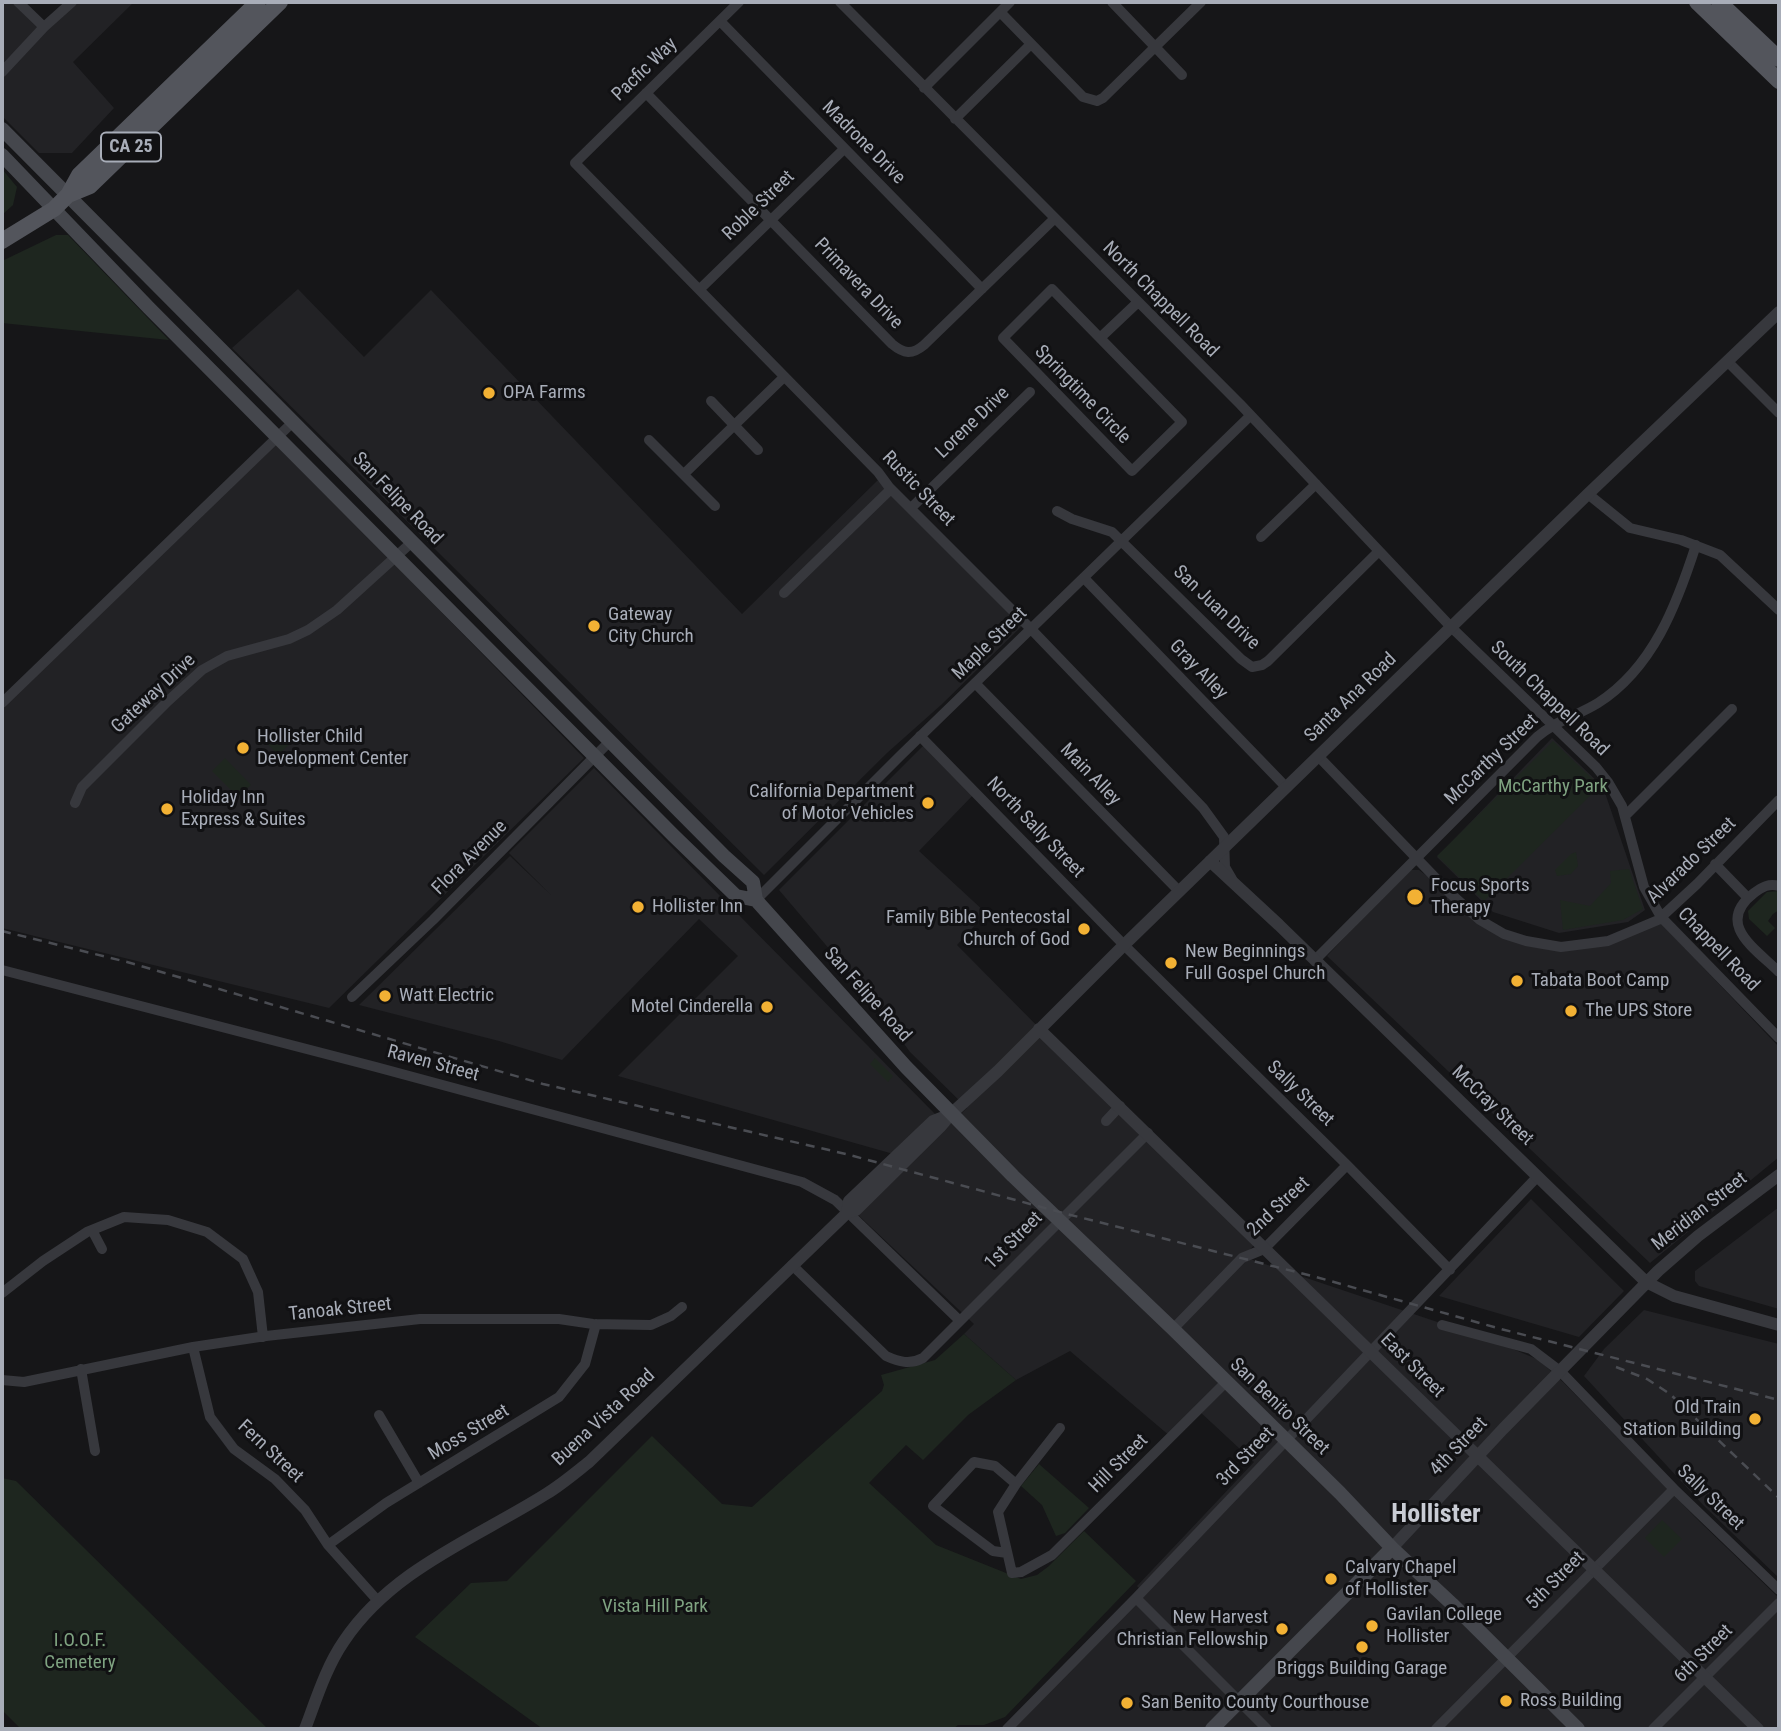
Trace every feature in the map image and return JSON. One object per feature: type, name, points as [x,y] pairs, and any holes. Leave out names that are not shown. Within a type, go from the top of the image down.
[{"type":"main road","name":"CA 25","points":[[2,241],[54,209],[68,195],[79,176],[258,2]]},
{"type":"main road","name":"CA 25","points":[[68,195],[90,186],[280,2]]},
{"type":"main road","points":[[1697,2],[1779,80]]},
{"type":"main road","points":[[1719,2],[1779,59]]},
{"type":"main road","name":"San Felipe Road","points":[[2,129],[724,856],[753,881],[756,900],[905,1067],[951,1114]]},
{"type":"main road","name":"San Felipe Road","points":[[2,155],[595,757],[736,896],[756,900]]},
{"type":"main road","name":"San Benito Street","points":[[951,1114],[1578,1729]]},
{"type":"main road","name":"4th Street","points":[[1212,1729],[1392,1548]]},
{"type":"street","points":[[18,2],[44,27]]},
{"type":"street","points":[[2,72],[44,27],[72,2]]},
{"type":"street","name":"Pacfic Way","points":[[575,163],[740,2]]},
{"type":"street","name":"North Chappell Road","points":[[840,2],[1251,416],[1451,627]]},
{"type":"street","points":[[924,88],[1010,2]]},
{"type":"street","points":[[1112,2],[1182,75]]},
{"type":"street","points":[[1003,15],[1083,97],[1092,101],[1103,98],[1201,2]]},
{"type":"street","name":"Madrone Drive","points":[[720,21],[982,289]]},
{"type":"street","points":[[956,119],[1031,44]]},
{"type":"street","name":"Primavera Drive","points":[[646,93],[892,344],[902,351],[914,352],[925,345],[1054,219]]},
{"type":"street","name":"Roble Street","points":[[700,289],[844,149]]},
{"type":"street","name":"Rustic Street","points":[[575,163],[1203,808],[1220,828],[1226,846],[1225,867],[1235,884]]},
{"type":"street","name":"Springtime Circle","points":[[1052,289],[1100,338],[1182,422],[1132,471],[1003,338],[1052,289]]},
{"type":"street","points":[[1100,338],[1137,303]]},
{"type":"street","name":"Santa Ana Road","points":[[951,1114],[1588,494],[1779,312]]},
{"type":"street","points":[[1728,362],[1779,413]]},
{"type":"street","points":[[684,474],[784,377]]},
{"type":"street","name":"Lorene Drive","points":[[911,508],[1030,392]]},
{"type":"street","points":[[711,401],[758,450]]},
{"type":"street","name":"Maple Street","points":[[756,900],[920,736],[1251,416]]},
{"type":"street","points":[[2,703],[293,422]]},
{"type":"street","points":[[649,440],[715,506]]},
{"type":"street","points":[[1261,537],[1316,484]]},
{"type":"street","points":[[784,593],[891,489]]},
{"type":"street","points":[[1588,494],[1630,528],[1696,545],[1720,555],[1779,610]]},
{"type":"street","points":[[1057,511],[1072,519],[1102,527],[1122,541]]},
{"type":"street","name":"San Juan Drive","points":[[1122,541],[1241,659],[1256,668],[1268,661],[1378,552]]},
{"type":"street","name":"Gateway Drive","points":[[75,803],[82,787],[202,670],[227,656],[289,639],[308,630],[337,610],[412,542]]},
{"type":"street","name":"McCarthy Street","points":[[1315,960],[1536,737],[1552,724],[1599,702],[1643,660],[1670,616],[1696,545]]},
{"type":"street","name":"Gray Alley","points":[[1084,578],[1286,787]]},
{"type":"street","name":"South Chappell Road","points":[[1451,627],[1608,782],[1626,815],[1644,887],[1661,916]]},
{"type":"street","name":"Main Alley","points":[[975,683],[1179,891]]},
{"type":"street","points":[[1626,815],[1732,709]]},
{"type":"street","name":"North Sally Street","points":[[920,736],[1124,945]]},
{"type":"street","name":"Flora Avenue","points":[[352,997],[610,741]]},
{"type":"street","name":"Alvarado Street","points":[[1318,757],[1480,920],[1504,934],[1561,947],[1620,937],[1661,916],[1779,800]]},
{"type":"street","name":"McCray Street","points":[[1210,861],[1646,1282],[1674,1296],[1779,1325]]},
{"type":"street","points":[[1715,864],[1748,898]]},
{"type":"street","points":[[1779,886],[1765,886],[1748,898],[1737,915],[1737,926],[1746,940],[1779,972]]},
{"type":"street","name":"Chappell Road","points":[[1661,916],[1779,1038]]},
{"type":"street","name":"Sally Street","points":[[1124,945],[1450,1270]]},
{"type":"street","name":"Raven Street","points":[[2,970],[389,1070],[802,1182],[835,1200],[958,1320]]},
{"type":"street","name":"East Street","points":[[1039,1029],[1758,1729]]},
{"type":"street","points":[[1106,1121],[1120,1106]]},
{"type":"street","name":"Buena Vista Road","points":[[305,1729],[343,1642],[378,1601],[407,1577],[549,1493],[589,1462],[846,1213],[856,1210],[951,1114]]},
{"type":"street","name":"1st Street","points":[[792,1265],[886,1356],[901,1362],[916,1361],[1148,1133]]},
{"type":"street","name":"2nd Street","points":[[1173,1329],[1242,1258],[1264,1249],[1347,1165]]},
{"type":"street","name":"Meridian Street","points":[[1646,1282],[1682,1249],[1779,1175]]},
{"type":"street","name":"3rd Street","points":[[1007,1729],[1136,1598],[1538,1176]]},
{"type":"street","points":[[2,1293],[43,1261],[92,1230],[124,1217],[168,1220],[206,1232],[243,1259],[258,1292],[262,1337]]},
{"type":"street","points":[[92,1230],[102,1250]]},
{"type":"street","name":"4th Street","points":[[1392,1548],[1646,1282]]},
{"type":"street","name":"Tanoak Street","points":[[2,1380],[24,1382],[192,1348],[420,1319],[559,1319],[596,1324],[650,1325],[671,1316],[682,1307]]},
{"type":"street","name":"Moss Street","points":[[328,1545],[386,1503],[559,1397],[585,1364],[596,1324]]},
{"type":"street","name":"Sally Street","points":[[1442,1325],[1531,1349],[1560,1371],[1674,1489],[1779,1590]]},
{"type":"street","name":"Fern Street","points":[[192,1348],[210,1417],[234,1449],[275,1479],[305,1510],[328,1545],[378,1601]]},
{"type":"street","points":[[81,1369],[95,1451]]},
{"type":"street","name":"Hill Street","points":[[1007,1553],[1012,1573],[1021,1572],[1052,1555],[1226,1382]]},
{"type":"street","points":[[379,1415],[419,1483]]},
{"type":"street","points":[[1016,1484],[995,1465],[974,1462],[933,1506],[993,1552],[1007,1553],[998,1512],[1016,1484],[1060,1428]]},
{"type":"street","name":"5th Street","points":[[1436,1729],[1674,1489]]},
{"type":"street","points":[[1136,1598],[1267,1729]]},
{"type":"street","name":"6th Street","points":[[1653,1729],[1779,1603]]},
{"type":"shaded area","points":[[2,2],[18,2],[44,26],[71,2],[134,2],[73,62],[114,108],[72,153],[39,153],[2,116]]},
{"type":"shaded area","points":[[298,289],[364,357],[431,290],[742,614],[878,480],[1024,624],[887,753],[764,875],[232,348]]},
{"type":"shaded area","points":[[275,442],[584,758],[329,1008],[2,928],[2,703]]},
{"type":"shaded area","points":[[1552,738],[1603,787],[1645,910],[1628,922],[1559,933],[1493,912],[1437,857]]},
{"type":"shaded area","points":[[928,741],[976,792],[919,851],[986,913],[957,945],[1254,1245],[1244,1257],[1494,1341],[1539,1360],[1564,1383],[1700,1522],[1779,1598],[1779,1729],[1006,1729],[1141,1590],[1137,1586],[1254,1462],[1199,1411],[1171,1437],[1070,1351],[1016,1380],[964,1334],[974,1324],[856,1213],[967,1108],[910,1052],[871,998],[779,890]]},
{"type":"shaded area","points":[[594,768],[937,1116],[897,1155],[618,1076],[738,956],[699,919],[562,1060],[359,1005],[510,856],[551,895],[509,853]]},
{"type":"shaded area","points":[[1408,870],[1419,870],[1504,934],[1575,949],[1658,920],[1779,1047],[1779,1157],[1650,1263],[1327,956]]},
{"type":"shaded area","points":[[1531,1199],[1624,1291],[1579,1337],[1439,1296]]},
{"type":"shaded area","points":[[1779,1207],[1779,1309],[1699,1286],[1695,1281],[1695,1271]]},
{"type":"shaded area","points":[[1644,1310],[1779,1344],[1779,1578],[1704,1506],[1584,1376],[1604,1349]]},
{"type":"green space","points":[[2,169],[17,187],[13,205],[2,215]]},
{"type":"green space","points":[[56,235],[68,235],[169,340],[2,323],[2,261]]},
{"type":"green space","points":[[277,728],[291,743],[278,755],[264,740]]},
{"type":"green space","name":"McCarthy Park","points":[[1553,741],[1600,786],[1484,901],[1437,856]]},
{"type":"green space","points":[[225,758],[251,785],[238,797],[212,771]]},
{"type":"green space","points":[[1576,852],[1578,866],[1571,874],[1557,876],[1555,870]]},
{"type":"green space","points":[[1629,869],[1643,909],[1623,920],[1563,930],[1560,900],[1590,906],[1611,883],[1610,871]]},
{"type":"green space","points":[[1779,891],[1779,910],[1768,921],[1775,928],[1767,936],[1749,919],[1748,911],[1767,892]]},
{"type":"green space","points":[[875,1058],[893,1076],[888,1082],[870,1064]]},
{"type":"green space","name":"Vista Hill Park","points":[[964,1334],[1016,1380],[968,1415],[923,1460],[906,1445],[869,1483],[936,1545],[1021,1579],[1037,1575],[1049,1566],[1084,1531],[1136,1581],[1005,1717],[984,1725],[958,1725],[953,1729],[543,1729],[415,1637],[471,1583],[507,1581],[652,1436],[722,1504],[752,1507],[882,1391],[884,1385],[881,1375],[935,1360]]},
{"type":"green space","points":[[1039,1464],[1089,1508],[1065,1533],[1056,1536],[1042,1505],[1021,1486]]},
{"type":"green space","name":"I.O.O.F. Cemetery","points":[[2,1478],[16,1481],[268,1729],[21,1729],[2,1710]]},
{"type":"green space","points":[[1662,1520],[1682,1539],[1664,1557],[1645,1538]]},
{"type":"railway","points":[[2,931],[127,962],[543,1084],[846,1154],[1316,1277],[1501,1329],[1779,1400]]},
{"type":"railway","points":[[1616,1367],[1647,1379],[1670,1394],[1779,1498]]},
{"type":"place","name":"OPA Farms","points":[[489,393]]},
{"type":"place","name":"Gateway City Church","points":[[594,626]]},
{"type":"place","name":"Hollister Child Development Center","points":[[243,748]]},
{"type":"place","name":"California Department of Motor Vehicles","points":[[928,803]]},
{"type":"place","name":"Holiday Inn Express & Suites","points":[[167,809]]},
{"type":"place","name":"Focus Sports Therapy","points":[[1415,897]]},
{"type":"place","name":"Hollister Inn","points":[[638,907]]},
{"type":"place","name":"Family Bible Pentecostal Church of God","points":[[1084,929]]},
{"type":"place","name":"New Beginnings Full Gospel Church","points":[[1171,963]]},
{"type":"place","name":"Tabata Boot Camp","points":[[1517,981]]},
{"type":"place","name":"Watt Electric","points":[[385,996]]},
{"type":"place","name":"Motel Cinderella","points":[[767,1007]]},
{"type":"place","name":"The UPS Store","points":[[1571,1011]]},
{"type":"place","name":"Old Train Station Building","points":[[1755,1419]]},
{"type":"place","name":"Calvary Chapel of Hollister","points":[[1331,1579]]},
{"type":"place","name":"Gavilan College Hollister","points":[[1372,1626]]},
{"type":"place","name":"New Harvest Christian Fellowship","points":[[1282,1629]]},
{"type":"place","name":"Briggs Building Garage","points":[[1362,1647]]},
{"type":"place","name":"Ross Building","points":[[1506,1701]]},
{"type":"place","name":"San Benito County Courthouse","points":[[1127,1703]]},
{"type":"district","name":"Hollister","points":[[1436,1515]]}]
